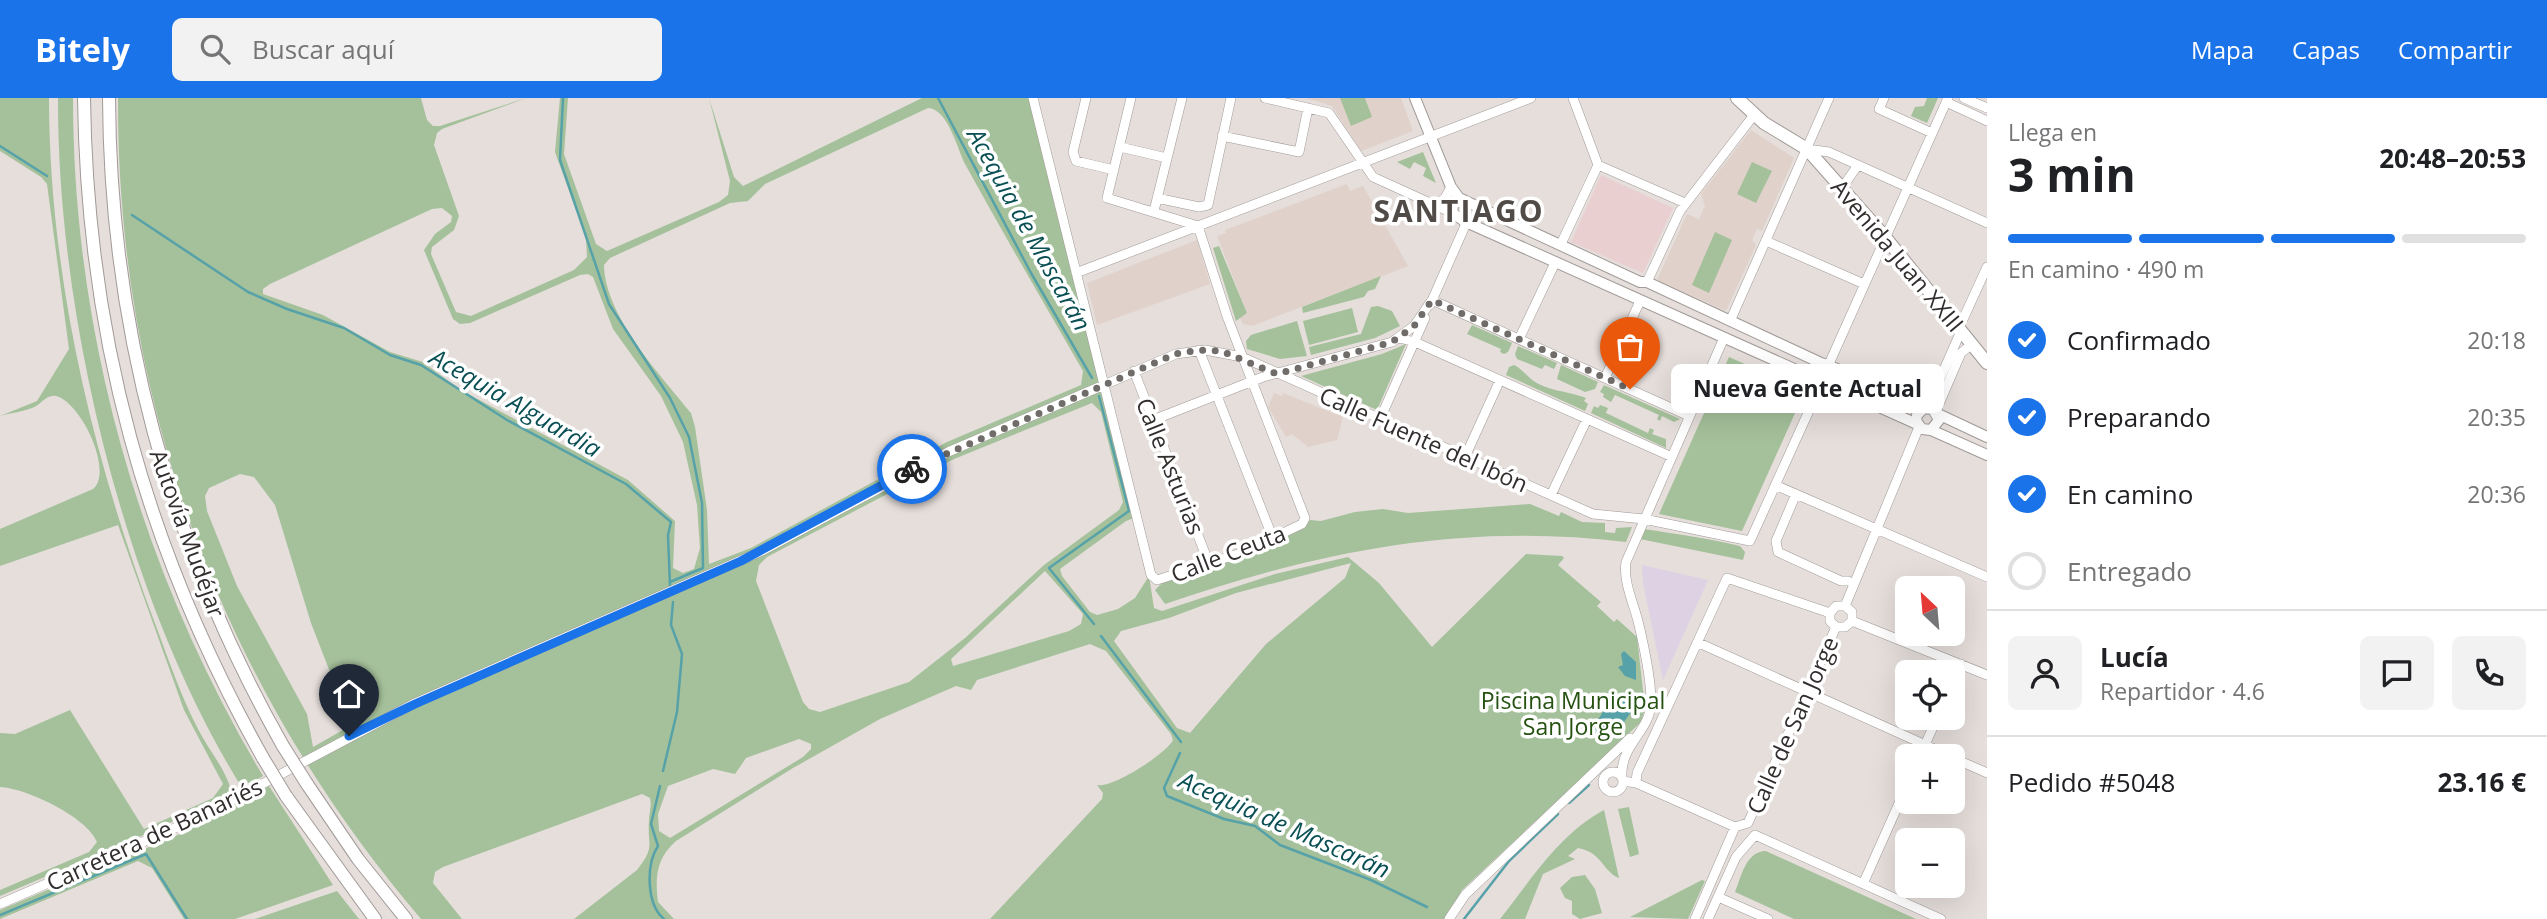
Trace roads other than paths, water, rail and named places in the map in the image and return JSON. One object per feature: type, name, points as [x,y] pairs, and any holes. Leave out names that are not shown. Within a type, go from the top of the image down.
[{"type":"highway","name":"Autovía Mudéjar","points":[[84,98],[86,177],[96,276],[108,351],[128,438],[174,575],[223,686],[262,758],[334,866],[375,919]]},
{"type":"highway","name":"Autovía Mudéjar","points":[[109,98],[111,189],[120,273],[133,349],[152,431],[177,512],[206,591],[245,677],[283,746],[358,859],[406,919]]},
{"type":"highway","name":"Avenida Juan XXIII","points":[[1737,98],[1754,115],[1807,149],[1885,237],[1987,363]]},
{"type":"main road","points":[[1415,98],[1451,187],[1461,199],[1987,437]]},
{"type":"main road","points":[[1461,199],[1453,205],[1452,213],[1466,222],[1987,455]]},
{"type":"main road","points":[[1554,262],[1567,256],[1561,245]]},
{"type":"main road","points":[[1554,262],[1548,248],[1561,245]]},
{"type":"main road","points":[[1639,299],[1652,295],[1646,283]]},
{"type":"main road","points":[[1639,299],[1634,286],[1646,283]]},
{"type":"main road","points":[[1724,338],[1737,331],[1730,320]]},
{"type":"main road","points":[[1724,338],[1715,325],[1730,320]]},
{"type":"main road","points":[[1821,380],[1833,376],[1827,365]]},
{"type":"main road","points":[[1821,380],[1815,369],[1827,365]]},
{"type":"main road","points":[[1924,428],[1938,423],[1931,410]]},
{"type":"main road","points":[[1924,428],[1917,415],[1931,410]]},
{"type":"street","points":[[1033,98],[1104,384]]},
{"type":"street","points":[[1086,98],[1073,152],[1076,161],[1114,170]]},
{"type":"street","points":[[1132,98],[1107,198],[1198,226]]},
{"type":"street","points":[[1154,211],[1182,98]]},
{"type":"street","points":[[1157,198],[1205,208],[1231,98]]},
{"type":"street","points":[[1265,98],[1331,114],[1362,163],[1377,180],[1452,213]]},
{"type":"street","points":[[1076,273],[1531,98]]},
{"type":"street","points":[[1561,245],[1598,165],[1573,98]]},
{"type":"street","points":[[1730,320],[1829,98]]},
{"type":"street","points":[[1884,98],[1879,109],[1932,133]]},
{"type":"street","points":[[1964,98],[1987,108]]},
{"type":"street","points":[[1827,365],[1947,100],[1987,121]]},
{"type":"street","points":[[1222,136],[1299,152],[1308,108]]},
{"type":"street","points":[[1646,283],[1685,203],[1754,115]]},
{"type":"street","points":[[1120,147],[1167,158]]},
{"type":"street","points":[[1807,149],[1822,149],[1987,223]]},
{"type":"street","points":[[1598,165],[1685,203]]},
{"type":"street","points":[[1842,188],[1858,165]]},
{"type":"street","points":[[1434,206],[1445,198],[1451,187]]},
{"type":"street","points":[[1380,419],[1466,222],[1461,199]]},
{"type":"street","points":[[1198,226],[1252,381]]},
{"type":"street","points":[[1766,241],[1864,284]]},
{"type":"street","points":[[1519,339],[1554,262]]},
{"type":"street","points":[[1931,410],[1960,330],[1987,267]]},
{"type":"street","points":[[1605,377],[1639,299]]},
{"type":"street","points":[[1153,420],[1252,381],[1399,338],[1418,321],[1432,300]]},
{"type":"street","points":[[1432,300],[1689,416]]},
{"type":"street","points":[[1399,338],[1415,342],[1672,457]]},
{"type":"street","points":[[1449,919],[1465,895],[1646,722],[1651,701],[1639,624],[1625,569],[1644,519],[1724,338]]},
{"type":"street","points":[[1931,410],[1961,353],[1972,344]]},
{"type":"street","points":[[1199,350],[1272,536]]},
{"type":"street","name":"Calle Fuente del Ibón","points":[[1104,384],[1175,354],[1199,350],[1221,351],[1242,357],[1593,514],[1644,519],[1750,541],[1775,485]]},
{"type":"street","name":"Calle Asturias","points":[[1135,371],[1208,561]]},
{"type":"street","points":[[1465,457],[1500,380]]},
{"type":"street","points":[[1821,380],[1775,485],[1987,577]]},
{"type":"street","name":"Calle Ceuta","points":[[1104,384],[1151,575],[1155,579],[1161,579],[1208,561],[1241,553],[1305,521],[1252,381]]},
{"type":"street","name":"Carretera de Banariés","points":[[0,904],[173,830],[404,708],[700,580],[948,452],[1104,384]]},
{"type":"street","points":[[1551,495],[1587,419]]},
{"type":"street","points":[[1845,606],[1924,428]]},
{"type":"street","points":[[1796,494],[1776,541],[1776,548],[1783,557],[1848,581]]},
{"type":"street","points":[[1636,783],[1637,773],[1727,578],[1830,613]]},
{"type":"street","points":[[1836,606],[1845,606],[1852,612],[1852,621],[1845,627],[1836,627],[1830,621],[1830,613],[1836,606]]},
{"type":"street","points":[[1852,621],[1951,660]]},
{"type":"street","name":"Calle de San Jorge","points":[[1748,823],[1836,627]]},
{"type":"street","points":[[1699,643],[1923,744]]},
{"type":"street","points":[[1965,666],[1987,675]]},
{"type":"street","points":[[1623,744],[1603,783],[1609,791],[1619,790],[1623,779],[1625,753],[1639,730]]},
{"type":"street","points":[[1965,763],[1987,773]]},
{"type":"street","points":[[1592,776],[1608,774],[1636,783],[1734,829],[1748,823],[1755,835],[1941,919]]},
{"type":"street","points":[[1863,884],[1895,812]]},
{"type":"street","points":[[1734,829],[1736,840],[1745,844]]},
{"type":"street","name":"Calle de San Jorge","points":[[1695,919],[1734,829]]},
{"type":"street","name":"Calle de San Jorge","points":[[1708,919],[1736,857],[1755,835]]},
{"type":"street","points":[[1718,897],[1768,919]]},
{"type":"water","points":[[1624,651],[1636,662],[1636,680],[1625,676],[1618,667],[1623,665],[1621,654]]},
{"type":"water","points":[[1622,697],[1634,708],[1621,726],[1604,739],[1593,728],[1604,710]]},
{"type":"waterway","name":"Acequia de Mascarán","points":[[563,98],[560,160],[609,304],[670,398],[689,437],[702,503],[703,568],[670,582]]},
{"type":"waterway","name":"Acequia de Mascarán","points":[[938,98],[1031,273],[1092,378]]},
{"type":"waterway","name":"Acequia Alguardia","points":[[0,146],[47,176]]},
{"type":"waterway","name":"Acequia Alguardia","points":[[132,215],[248,292],[287,309],[344,328],[390,355],[421,365],[507,420],[626,484],[671,522],[668,535],[670,586]]},
{"type":"waterway","name":"Acequia de Mascarán","points":[[1094,624],[1049,568],[1129,511],[1099,396]]},
{"type":"waterway","name":"Acequia Alguardia","points":[[663,771],[677,712],[682,654],[671,625],[673,602]]},
{"type":"waterway","name":"Acequia de Mascarán","points":[[1101,636],[1181,742]]},
{"type":"waterway","name":"Acequia de Mascarán","points":[[1180,753],[1164,788],[1167,796],[1224,819],[1255,826],[1280,845],[1371,880],[1427,907]]},
{"type":"waterway","name":"Acequia de Mascarán","points":[[1569,803],[1589,785]]},
{"type":"waterway","name":"Acequia Alguardia","points":[[660,786],[651,824],[658,846],[651,863],[650,884],[654,904],[664,919]]},
{"type":"waterway","name":"Acequia de Mascarán","points":[[1464,919],[1509,861],[1558,814]]},
{"type":"waterway","name":"Acequia Alguardia","points":[[0,915],[146,854],[187,919]]},
{"type":"place","name":"Nueva Gente Actual","points":[[1630,389]]},
{"type":"district","name":"SANTIAGO","points":[[1459,210]]},
{"type":"park label","name":"Piscina Municipal San Jorge","points":[[1573,713]]}]
